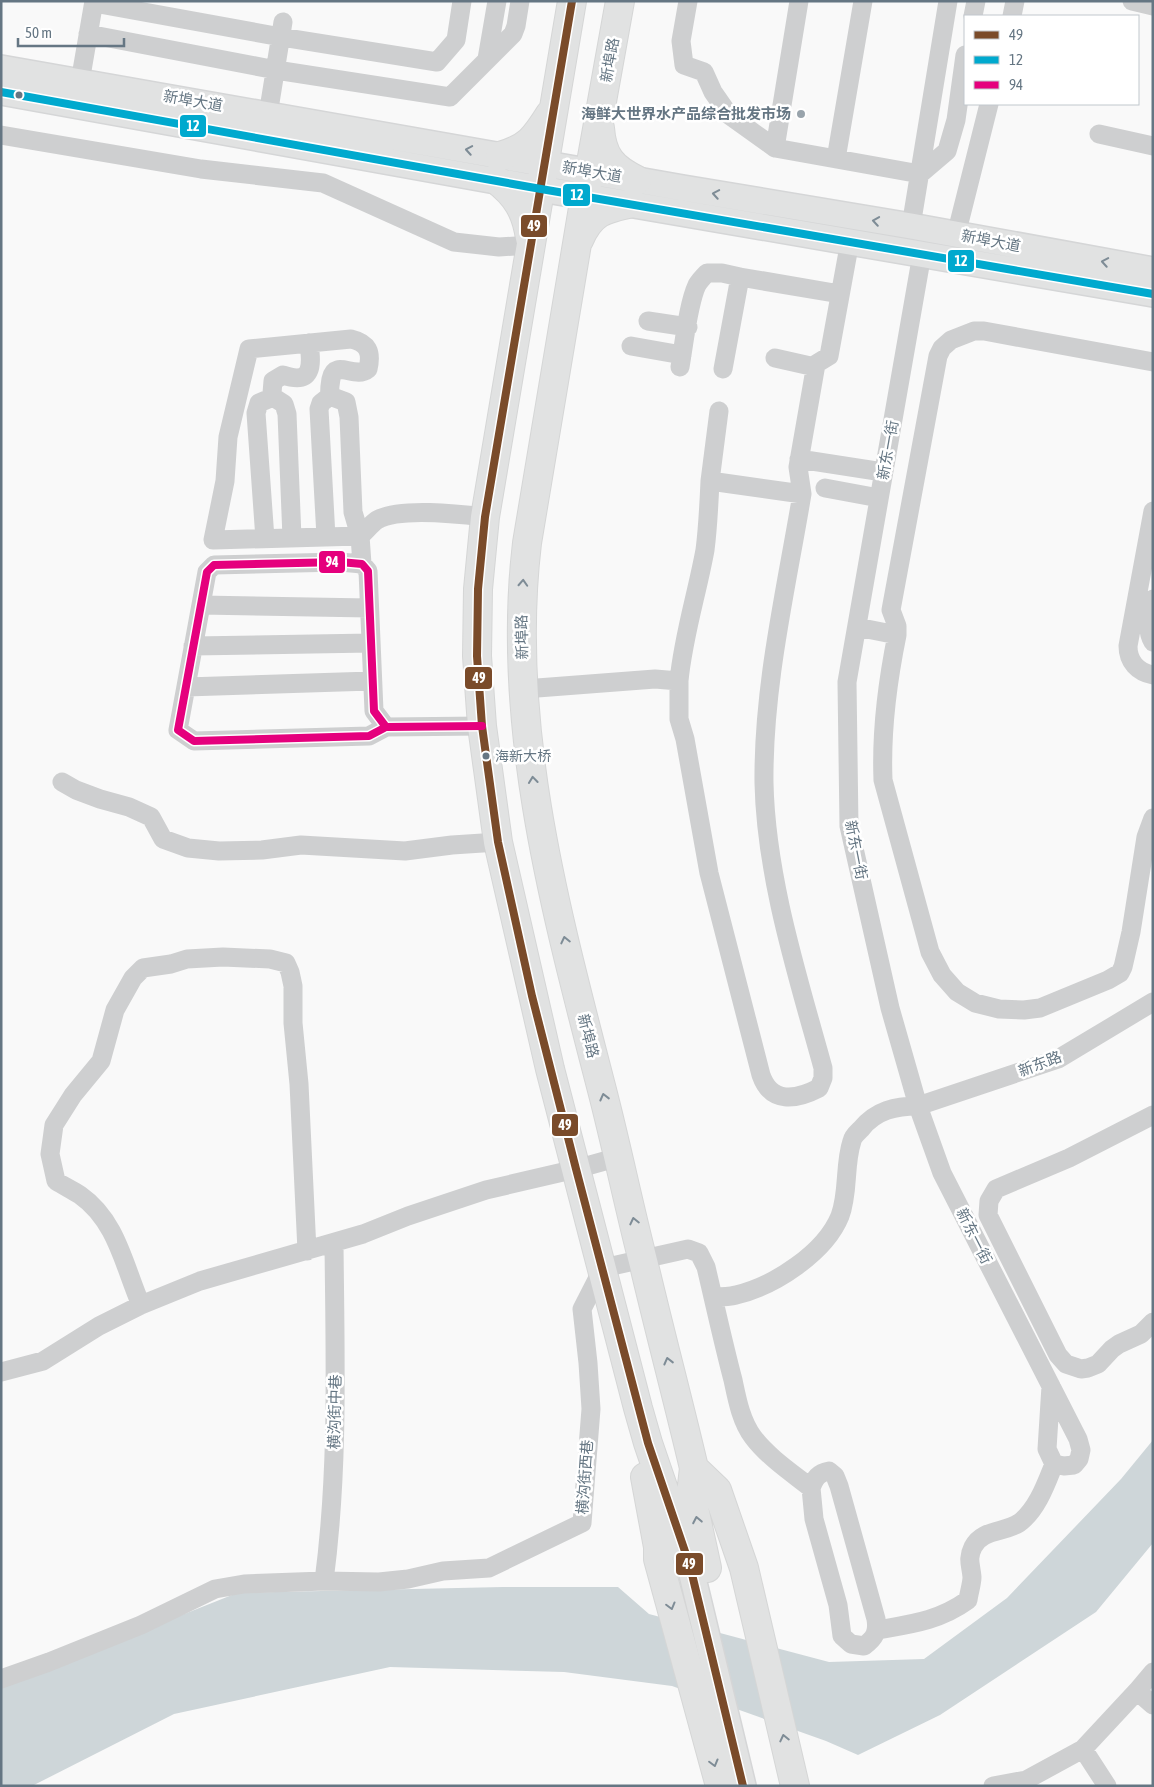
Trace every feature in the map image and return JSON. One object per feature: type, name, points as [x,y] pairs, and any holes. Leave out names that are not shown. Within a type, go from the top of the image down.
[{"type":"highway","points":[[572,1],[485,517],[478,608],[477,656],[482,726],[498,842],[532,996],[576,1169],[648,1443],[698,1567]]},
{"type":"highway","name":"新埠路","points":[[620,1],[587,184],[527,543],[523,576],[521,651],[537,811],[576,991],[619,1156],[643,1263],[694,1468]]},
{"type":"highway","points":[[532,245],[526,218],[521,206],[505,187],[497,168],[531,141],[554,108]]},
{"type":"highway","points":[[577,246],[586,226],[598,213],[635,192],[608,158],[603,148],[599,120]]},
{"type":"highway","points":[[648,1443],[643,1466],[658,1547],[658,1559],[720,1786]]},
{"type":"highway","points":[[694,1468],[692,1494],[698,1567]]},
{"type":"highway","points":[[694,1468],[717,1490],[744,1568],[795,1786]]},
{"type":"main road","name":"新埠大道","points":[[1,68],[268,115],[497,168]]},
{"type":"main road","name":"新埠大道","points":[[1,92],[497,168],[635,192],[911,226],[1153,270]]},
{"type":"main road","name":"新埠大道","points":[[635,192],[850,241],[1153,294]]},
{"type":"main road","points":[[698,1567],[743,1786]]},
{"type":"main road","points":[[698,1567],[759,1786]]},
{"type":"street","points":[[80,82],[94,2],[282,30],[437,62],[456,40],[462,1]]},
{"type":"street","points":[[487,59],[497,1]]},
{"type":"street","points":[[88,34],[276,70],[450,97],[513,34],[520,1]]},
{"type":"street","points":[[688,1],[681,41],[684,64],[704,72],[713,92],[730,115],[775,148],[920,174]]},
{"type":"street","points":[[775,148],[799,1]]},
{"type":"street","points":[[836,159],[863,1]]},
{"type":"street","points":[[911,226],[948,1]]},
{"type":"street","points":[[973,15],[976,1]]},
{"type":"street","points":[[1012,15],[1015,1]]},
{"type":"street","points":[[1132,1],[1153,6]]},
{"type":"street","points":[[268,115],[282,30]]},
{"type":"street","points":[[920,174],[947,151],[956,120],[964,62]]},
{"type":"street","points":[[956,235],[989,105]]},
{"type":"street","points":[[1099,134],[1153,146]]},
{"type":"street","points":[[1,135],[201,169],[323,182],[454,242],[499,247],[532,245]]},
{"type":"street","points":[[719,411],[710,481],[709,517],[705,550],[681,655],[679,719],[685,739],[709,873],[764,1085],[783,1097],[798,1096],[819,1088],[823,1078],[823,1068],[785,927],[772,862],[764,782],[770,679],[802,494],[798,467],[815,367],[816,364],[829,356],[850,241]]},
{"type":"street","name":"新东一街","points":[[922,254],[847,682],[849,826],[890,1008],[918,1106],[942,1173],[1078,1439],[1081,1450],[1074,1466],[1054,1464]]},
{"type":"street","points":[[631,346],[681,361],[694,293],[700,279],[707,273],[722,273],[840,294]]},
{"type":"street","points":[[723,370],[740,277]]},
{"type":"street","points":[[648,321],[688,327]]},
{"type":"street","points":[[1153,362],[984,331],[963,334],[951,340],[942,348],[938,356],[930,394],[891,610],[897,626],[897,634],[885,703],[882,759],[884,780],[930,952],[942,975],[957,992],[987,1007],[1024,1010],[1040,1008],[1108,980],[1120,973],[1131,932],[1146,837],[1153,818]]},
{"type":"street","points":[[330,396],[329,390],[332,374],[340,369],[363,373],[368,369],[369,353],[361,341],[351,339],[249,349],[228,437],[225,482],[213,540],[360,536],[378,520],[396,515],[438,513],[485,517]]},
{"type":"street","points":[[273,398],[272,388],[274,381],[278,378],[284,376],[298,379],[304,378],[308,373],[310,361],[309,343]]},
{"type":"street","points":[[775,358],[815,367]]},
{"type":"street","points":[[330,396],[346,402],[349,417],[353,512],[360,536],[362,564],[368,571],[374,711],[386,727]]},
{"type":"street","points":[[326,537],[319,409],[321,403],[330,396]]},
{"type":"street","points":[[273,398],[284,404],[287,414],[292,538]]},
{"type":"street","points":[[265,539],[256,413],[259,404],[273,398]]},
{"type":"street","points":[[799,459],[883,472]]},
{"type":"street","points":[[710,481],[802,494]]},
{"type":"street","points":[[825,488],[879,498]]},
{"type":"street","points":[[1153,511],[1128,646],[1128,655],[1142,673],[1153,676]]},
{"type":"street","points":[[362,564],[340,562],[214,565],[207,572],[178,730],[194,741],[369,736],[386,727],[482,726]]},
{"type":"street","points":[[1153,600],[1148,624],[1148,634],[1153,642]]},
{"type":"street","points":[[201,605],[369,608]]},
{"type":"street","points":[[857,628],[897,634]]},
{"type":"street","points":[[193,646],[370,643]]},
{"type":"street","points":[[524,688],[655,679],[679,681]]},
{"type":"street","points":[[186,687],[372,681]]},
{"type":"street","points":[[62,782],[76,790],[128,807],[151,817],[163,839],[188,848],[219,851],[262,850],[301,845],[405,851],[498,842]]},
{"type":"street","points":[[141,1305],[112,1230],[99,1212],[80,1196],[56,1181],[50,1154],[54,1125],[73,1095],[101,1061],[115,1010],[133,978],[143,968],[171,964],[187,958],[270,959],[286,963],[294,986],[293,1023],[299,1084],[307,1252]]},
{"type":"street","name":"新东路","points":[[713,1297],[736,1295],[791,1271],[814,1252],[829,1235],[839,1217],[846,1194],[852,1139],[868,1120],[886,1109],[918,1106],[1058,1059],[1153,1002]]},
{"type":"street","points":[[1153,1115],[1069,1158],[996,1189],[989,1201],[988,1215],[1058,1355],[1066,1364],[1081,1369],[1098,1364],[1112,1349],[1141,1334],[1153,1322]]},
{"type":"street","points":[[1,1372],[43,1361],[99,1326],[141,1305],[200,1281],[307,1252],[486,1190],[576,1169],[619,1156]]},
{"type":"street","name":"横沟街中巷","points":[[324,1580],[331,1529],[334,1479],[336,1328],[334,1243]]},
{"type":"street","points":[[605,1281],[643,1263],[688,1249],[699,1253],[706,1267],[740,1407],[753,1437],[775,1459],[811,1488]]},
{"type":"street","name":"横沟街西巷","points":[[324,1580],[379,1582],[408,1579],[443,1572],[488,1568],[582,1523],[591,1409],[582,1309],[605,1281]]},
{"type":"street","points":[[877,1630],[912,1625],[956,1609],[968,1600],[972,1577],[968,1560],[973,1547],[980,1537],[1018,1524],[1029,1514],[1046,1486],[1054,1464],[1047,1449],[1051,1386]]},
{"type":"street","points":[[829,1471],[835,1476],[871,1602],[877,1630],[872,1640],[864,1646],[851,1644],[842,1636],[838,1605],[814,1519],[811,1488],[821,1472],[829,1471]]},
{"type":"street","points":[[1,1679],[50,1662],[141,1625],[215,1589],[244,1584],[324,1580]]},
{"type":"street","points":[[993,1786],[1026,1780],[1083,1749],[1153,1672]]},
{"type":"street","points":[[1137,1691],[1153,1705]]},
{"type":"street","points":[[1083,1749],[1107,1786]]},
{"type":"shaded area","points":[[1153,1440],[1153,1543],[1096,1612],[940,1715],[858,1755],[826,1741],[672,1686],[564,1672],[390,1667],[174,1714],[32,1786],[1,1786],[1,1687],[237,1593],[503,1587],[618,1587],[649,1614],[829,1662],[924,1659],[1007,1598],[1121,1479]]},
{"type":"transit line","name":"49","points":[[572,1],[485,517],[478,589],[477,656],[482,726],[498,842],[532,996],[648,1443],[690,1566],[743,1786]]},
{"type":"transit line","name":"12","points":[[1,92],[541,189],[1153,294]]},
{"type":"transit line","name":"94","points":[[386,727],[374,711],[368,571],[362,564],[340,562],[214,565],[207,572],[178,730],[194,741],[369,736],[386,727],[482,726]]},
{"type":"place","name":"海鲜大世界水产品综合批发市场","points":[[801,114]]},
{"type":"place","name":"海新大桥","points":[[486,756]]}]
